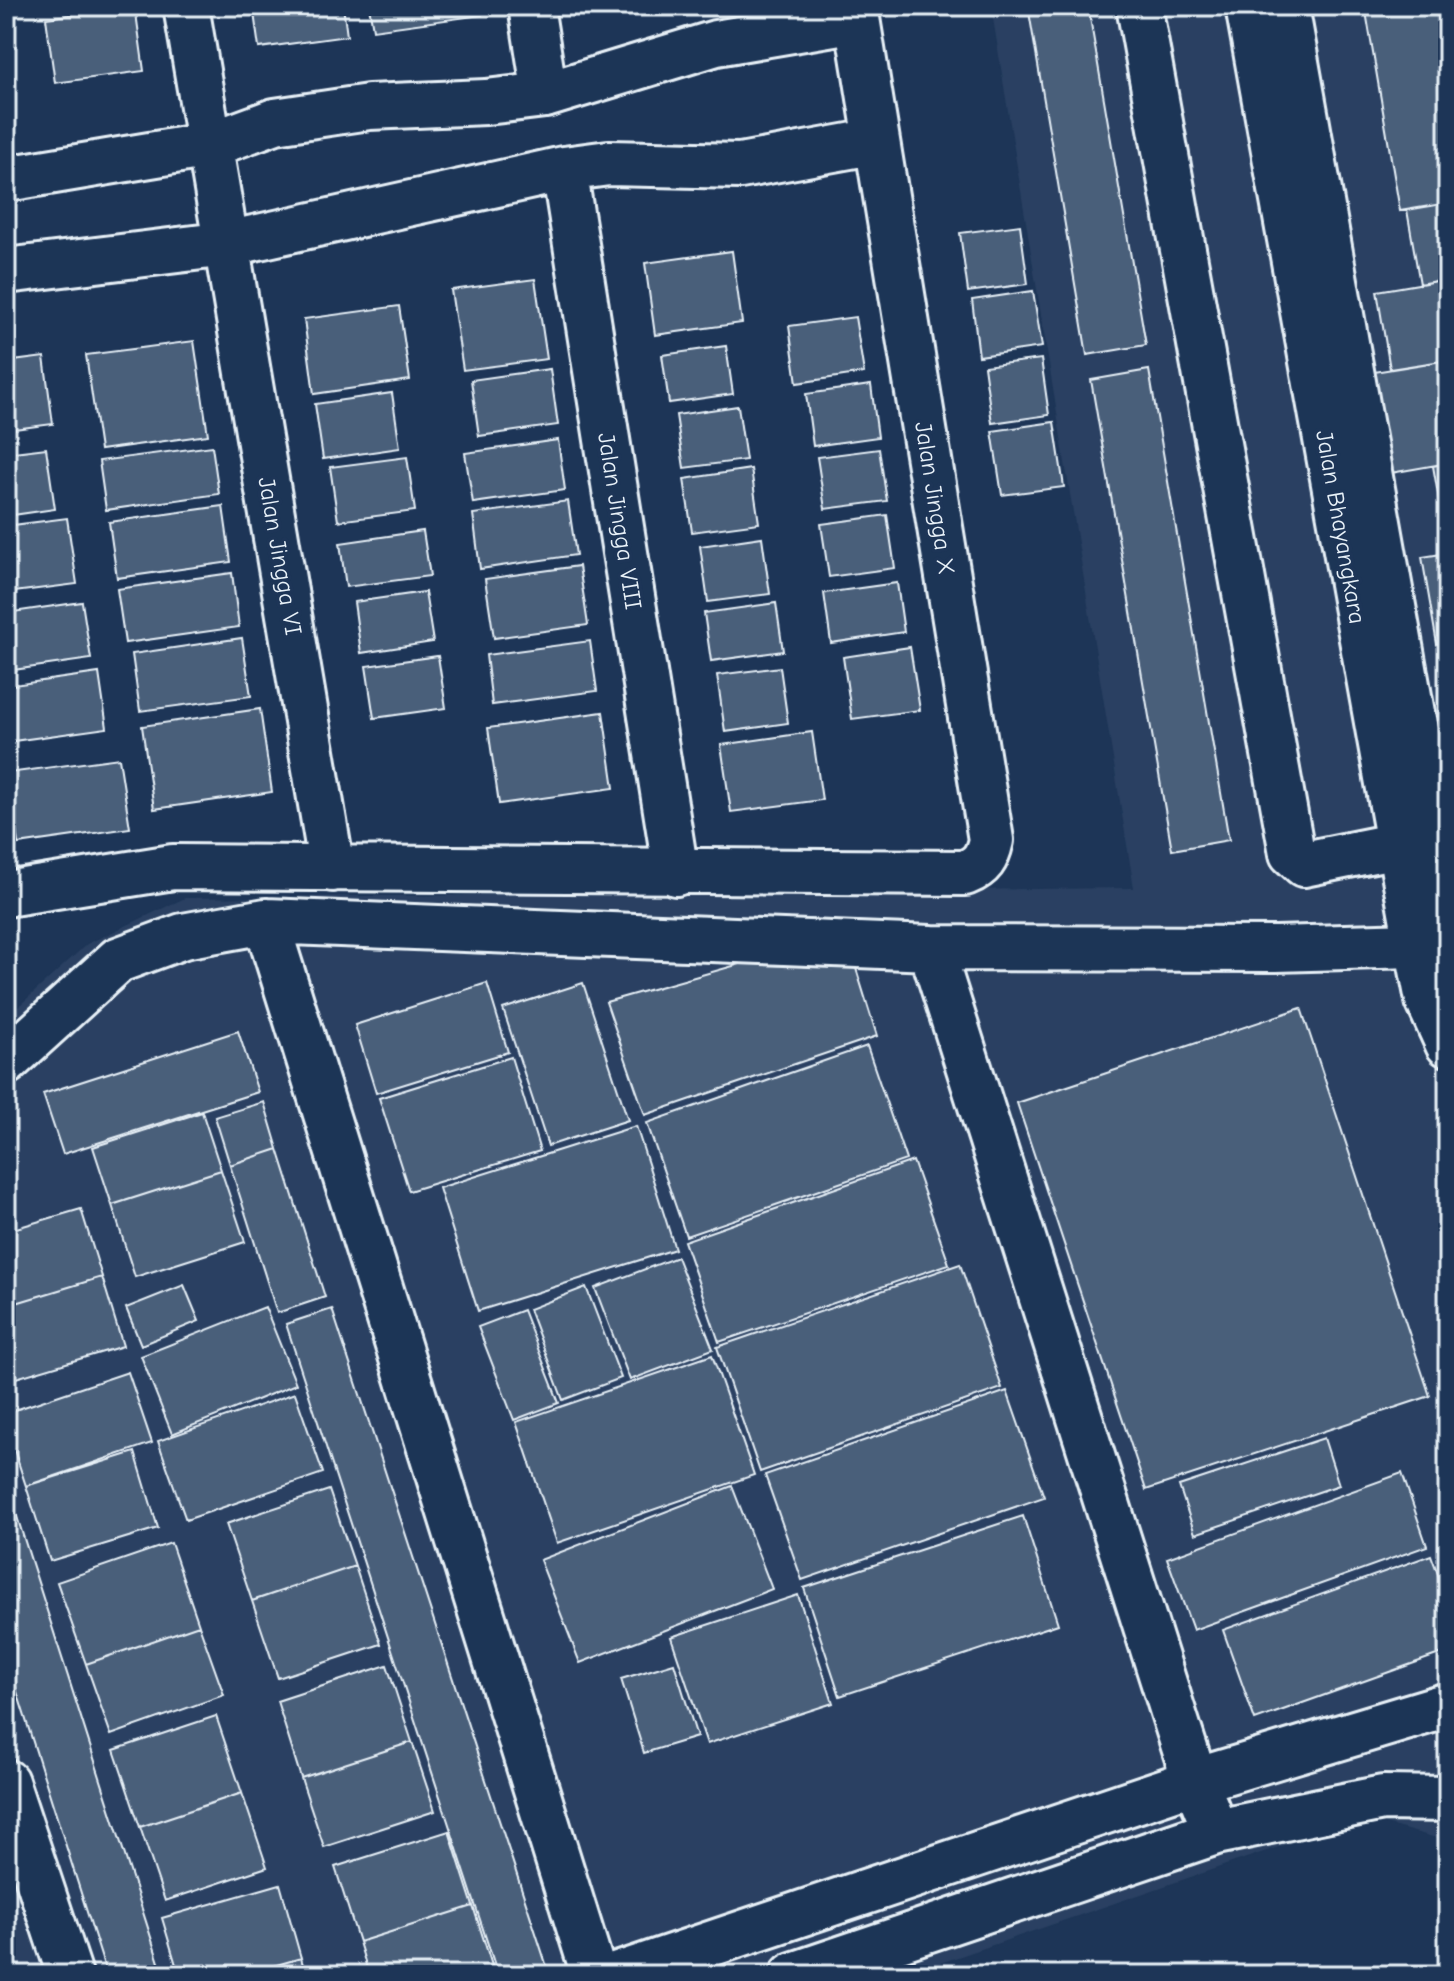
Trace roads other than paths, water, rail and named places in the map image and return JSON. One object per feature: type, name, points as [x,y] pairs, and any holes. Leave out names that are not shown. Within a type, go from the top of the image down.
[{"type":"street","name":"Jalan Jingga VI","points":[[186,6],[332,869]]},
{"type":"street","points":[[531,6],[545,95]]},
{"type":"street","points":[[1139,6],[1292,853],[1304,864],[1398,845]]},
{"type":"street","name":"Jalan Bhayangkara","points":[[1248,6],[1398,845],[1438,934]]},
{"type":"street","name":"Jalan Bhayangkara","points":[[1286,6],[1438,934],[1428,1000],[1448,1044]]},
{"type":"street","points":[[6,179],[210,145],[275,121],[369,107],[486,102],[545,95],[716,43],[856,12]]},
{"type":"street","name":"Jalan Jingga X","points":[[676,873],[965,873],[978,868],[988,856],[991,840],[856,12]]},
{"type":"street","points":[[6,271],[227,244],[564,169],[609,163],[740,166],[877,141]]},
{"type":"street","name":"Jalan Jingga VIII","points":[[564,169],[676,873]]},
{"type":"street","points":[[6,894],[173,867],[676,873]]},
{"type":"street","points":[[6,1062],[118,960],[183,936],[266,921],[931,948],[1276,949],[1438,934]]},
{"type":"street","points":[[266,921],[594,1975]]},
{"type":"street","points":[[931,948],[1195,1781],[1216,1832]]},
{"type":"street","points":[[618,1975],[1195,1781],[1448,1705]]},
{"type":"street","points":[[6,1782],[70,1975]]},
{"type":"street","points":[[793,1975],[1216,1832],[1383,1798],[1448,1799]]}]
